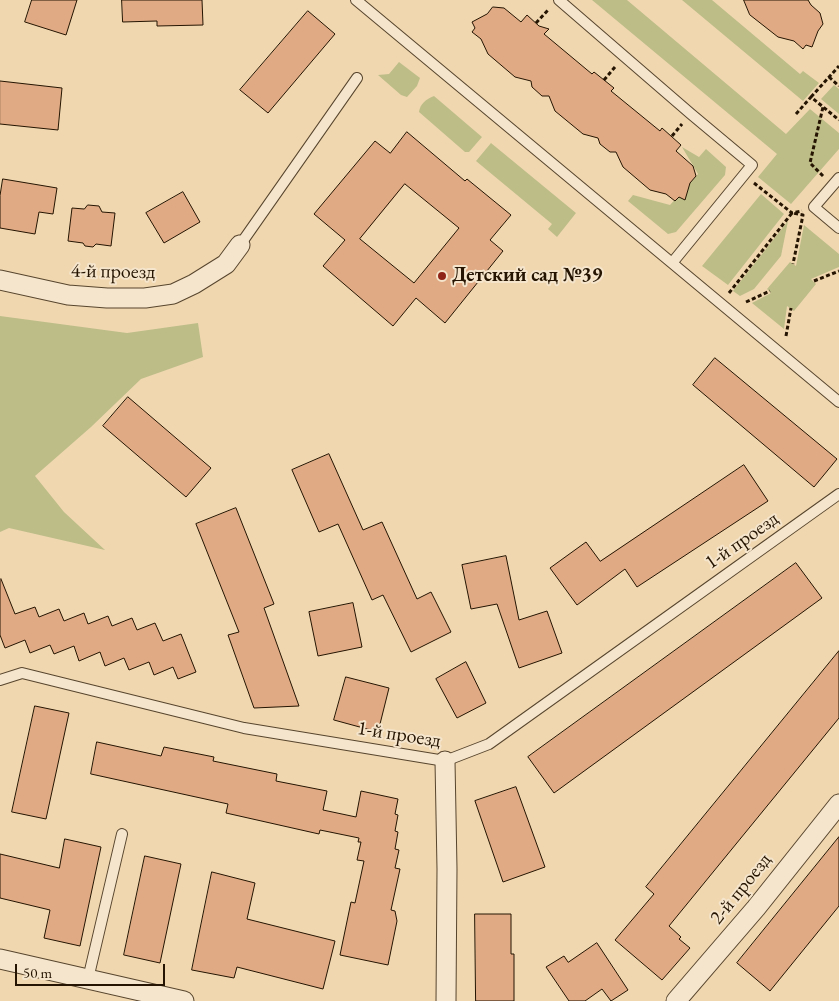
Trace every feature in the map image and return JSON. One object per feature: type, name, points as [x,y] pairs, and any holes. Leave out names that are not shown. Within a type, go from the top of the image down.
[{"type":"street","name":"4-й проезд","points":[[0,280],[68,295],[145,298],[173,294],[194,284],[226,264],[240,245]]},
{"type":"street","points":[[445,761],[447,869],[446,1001]]},
{"type":"street","name":"2-й проезд","points":[[676,1001],[756,908],[839,804]]},
{"type":"street","points":[[0,959],[184,1001]]},
{"type":"lane","points":[[356,0],[839,402]]},
{"type":"lane","points":[[555,3],[752,164],[672,264]]},
{"type":"lane","points":[[240,245],[357,78]]},
{"type":"lane","points":[[839,178],[814,207],[839,228]]},
{"type":"lane","name":"1-й проезд","points":[[0,680],[22,672],[244,728],[445,761],[489,744],[839,494]]},
{"type":"lane","points":[[88,979],[122,834]]},
{"type":"path","points":[[536,24],[555,3]]},
{"type":"path","points":[[796,114],[839,66]]},
{"type":"path","points":[[829,77],[839,86]]},
{"type":"path","points":[[812,97],[839,120]]},
{"type":"path","points":[[823,107],[810,163],[829,182]]},
{"type":"path","points":[[744,174],[792,213],[803,215],[793,264]]},
{"type":"path","points":[[720,304],[792,213],[814,207]]},
{"type":"path","points":[[814,281],[839,271]]},
{"type":"path","points":[[746,302],[770,290]]},
{"type":"path","points":[[786,336],[791,308]]},
{"type":"green space","points":[[592,0],[627,0],[786,134],[810,109],[839,133],[839,149],[791,204],[758,177],[777,154]]},
{"type":"green space","points":[[682,0],[712,0],[800,74],[803,71],[819,83],[803,101]]},
{"type":"green space","points":[[399,62],[420,78],[417,86],[407,97],[401,95],[378,75],[389,74]]},
{"type":"green space","points":[[834,85],[839,89],[839,114],[821,99]]},
{"type":"green space","points":[[434,96],[482,137],[469,152],[465,152],[419,112],[424,102]]},
{"type":"green space","points":[[491,143],[576,213],[557,237],[548,229],[552,224],[476,161]]},
{"type":"green space","points":[[682,147],[699,157],[706,149],[726,167],[725,175],[676,232],[668,234],[628,201],[633,195],[670,205],[698,174]]},
{"type":"green space","points":[[761,194],[784,214],[728,285],[702,266]]},
{"type":"green space","points":[[788,221],[781,256],[754,289],[740,296],[733,291]]},
{"type":"green space","points":[[804,225],[839,254],[839,267],[811,279],[816,284],[794,311],[787,306],[784,329],[752,303],[771,293],[767,289],[790,262],[796,266]]},
{"type":"green space","points":[[0,316],[127,333],[198,323],[203,357],[141,379],[91,427],[35,476],[64,512],[105,550],[9,528],[0,532]]},
{"type":"building","points":[[32,0],[77,0],[66,35],[25,22]]},
{"type":"building","points":[[122,0],[202,0],[203,25],[157,26],[157,21],[123,22]]},
{"type":"building","points":[[744,0],[808,0],[820,13],[823,24],[812,47],[806,45],[803,49],[794,41],[778,37],[750,15]]},
{"type":"building","points":[[493,7],[504,8],[521,22],[527,15],[539,26],[549,29],[544,34],[592,74],[594,72],[614,88],[611,91],[660,131],[662,128],[681,145],[676,151],[693,166],[696,176],[690,183],[685,200],[679,197],[675,201],[666,194],[650,190],[623,167],[616,152],[610,152],[600,144],[598,138],[583,134],[555,111],[549,96],[542,96],[532,87],[531,81],[515,77],[488,54],[481,39],[472,32],[475,28],[472,22],[487,14]]},
{"type":"building","points":[[308,11],[335,34],[268,113],[240,90]]},
{"type":"building","points":[[0,81],[62,88],[58,130],[0,124]]},
{"type":"building","points":[[407,132],[465,181],[467,179],[511,215],[490,240],[503,251],[445,323],[416,298],[393,326],[323,266],[345,240],[314,214],[375,141],[390,153]],"holes":[[[405,184],[459,228],[414,283],[360,239]]]},
{"type":"building","points":[[3,179],[57,188],[53,214],[39,212],[35,234],[0,228],[0,196]]},
{"type":"building","points":[[183,192],[200,222],[164,243],[146,213]]},
{"type":"building","points":[[88,205],[99,206],[102,212],[115,213],[111,246],[96,244],[93,247],[85,246],[83,243],[68,241],[72,208],[84,209]]},
{"type":"building","points":[[715,358],[837,459],[814,487],[693,385]]},
{"type":"building","points":[[128,397],[211,468],[186,497],[103,426]]},
{"type":"building","points":[[329,454],[363,530],[382,522],[417,599],[431,592],[451,632],[411,652],[383,595],[372,600],[338,524],[319,532],[292,470]]},
{"type":"building","points":[[744,465],[768,501],[637,587],[625,569],[577,605],[550,568],[586,542],[600,561]]},
{"type":"building","points":[[236,508],[274,604],[264,608],[299,706],[254,708],[228,635],[239,632],[196,524]]},
{"type":"building","points":[[506,556],[519,620],[547,611],[562,653],[519,668],[497,604],[471,609],[462,565]]},
{"type":"building","points":[[796,563],[822,598],[554,793],[528,757]]},
{"type":"building","points":[[1,579],[15,614],[35,607],[39,617],[59,609],[64,621],[84,613],[88,624],[108,616],[112,626],[132,618],[137,630],[155,623],[163,641],[181,634],[196,672],[178,679],[173,667],[154,675],[149,662],[129,670],[124,658],[105,666],[100,652],[79,661],[74,646],[54,654],[50,645],[30,653],[25,640],[5,648],[0,635]]},
{"type":"building","points":[[353,603],[362,647],[318,656],[309,612]]},
{"type":"building","points":[[839,651],[839,718],[669,926],[681,937],[679,939],[690,948],[662,980],[615,940],[654,894],[646,887]]},
{"type":"building","points":[[466,662],[486,703],[457,718],[436,679]]},
{"type":"building","points":[[346,677],[389,688],[378,732],[334,720]]},
{"type":"building","points":[[35,706],[69,713],[46,819],[12,812]]},
{"type":"building","points":[[97,742],[161,756],[164,747],[214,757],[213,761],[277,774],[276,781],[327,791],[323,810],[356,817],[361,791],[398,799],[395,814],[398,815],[395,831],[398,832],[395,849],[399,850],[395,868],[400,869],[391,910],[395,911],[397,921],[388,965],[340,955],[351,902],[355,903],[364,861],[357,860],[361,842],[358,842],[359,838],[320,830],[319,834],[226,813],[228,804],[91,774]]},
{"type":"building","points":[[516,787],[545,867],[503,882],[475,801]]},
{"type":"building","points":[[839,837],[839,906],[770,991],[737,963]]},
{"type":"building","points":[[65,839],[101,847],[80,946],[44,938],[50,910],[0,898],[0,854],[59,868]]},
{"type":"building","points":[[145,856],[181,864],[160,963],[124,955]]},
{"type":"building","points":[[212,872],[255,883],[247,919],[335,941],[323,989],[237,967],[234,978],[192,970]]},
{"type":"building","points":[[475,914],[511,914],[511,954],[514,954],[514,1001],[476,1001]]},
{"type":"building","points":[[597,943],[628,990],[611,1001],[602,989],[585,1001],[569,1001],[546,967],[564,956],[568,962]]},
{"type":"place","name":"Детский сад №39","points":[[442,276]]}]
